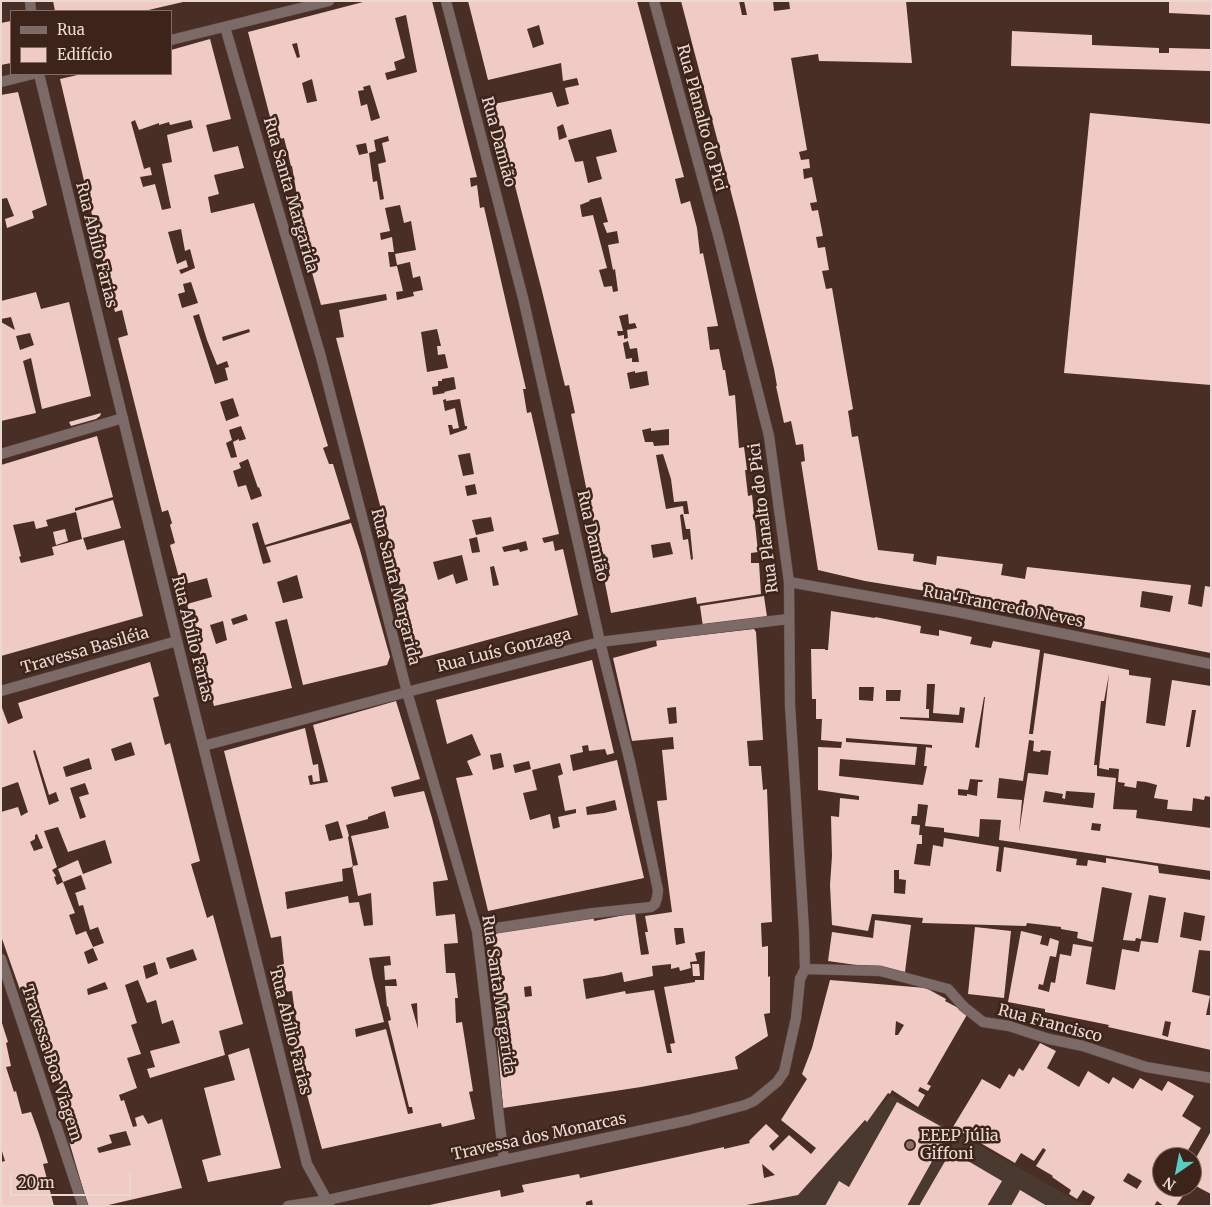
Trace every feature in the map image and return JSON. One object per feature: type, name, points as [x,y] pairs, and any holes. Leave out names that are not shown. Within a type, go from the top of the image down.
[{"type":"street","points":[[172,40],[329,1]]},
{"type":"street","name":"Rua Damião","points":[[446,1],[524,302],[658,890],[658,898],[655,904],[650,907],[594,913],[477,931]]},
{"type":"street","name":"Rua Planalto do Pici","points":[[654,1],[718,234],[770,436],[789,582],[790,705],[804,931],[804,969],[800,979],[796,1018],[784,1072]]},
{"type":"street","name":"Rua Santa Margarida","points":[[224,27],[322,357],[407,692],[477,931],[504,1160]]},
{"type":"street","points":[[1,82],[29,75]]},
{"type":"street","name":"Rua Abílio Farias","points":[[39,75],[307,1164],[329,1203]]},
{"type":"street","points":[[1,454],[123,418]]},
{"type":"street","name":"Rua Trancredo Neves","points":[[789,582],[957,612],[1211,664]]},
{"type":"street","name":"Rua Luís Gonzaga","points":[[203,746],[600,642],[788,619]]},
{"type":"street","name":"Travessa Basiléia","points":[[1,691],[177,641]]},
{"type":"street","name":"Travessa Boa Viagem","points":[[1,959],[82,1206]]},
{"type":"street","name":"Rua Francisco","points":[[804,969],[880,971],[948,989],[964,1007],[983,1022],[1009,1026],[1049,1039],[1083,1046],[1146,1068],[1211,1078]]},
{"type":"street","name":"Travessa dos Monarcas","points":[[288,1206],[329,1203],[504,1160],[689,1120],[745,1105],[772,1088],[784,1072]]},
{"type":"shaded area","name":"EEEP Júlia Giffoni","points":[[891,1095],[1086,1206],[724,1206],[794,1194]]},
{"type":"building","points":[[53,1],[183,1],[148,10],[55,10]]},
{"type":"building","points":[[367,1],[432,1],[477,177],[470,178],[471,187],[477,185],[480,208],[484,207],[526,389],[523,389],[527,413],[531,412],[559,534],[542,538],[544,543],[553,541],[555,551],[563,549],[578,615],[418,659],[397,570],[336,338],[344,337],[339,310],[387,300],[386,294],[321,305],[291,197],[297,196],[292,166],[284,138],[276,140],[248,32]],"holes":[[[406,15],[417,72],[387,80],[385,73],[396,70],[394,62],[405,58],[395,18]],[[297,43],[300,57],[297,58],[292,44]],[[312,79],[317,101],[307,103],[302,83]],[[370,85],[380,118],[371,121],[367,104],[361,106],[358,91],[364,90],[363,87]],[[388,136],[389,141],[382,143],[386,162],[378,164],[384,199],[380,200],[377,181],[373,182],[369,153],[376,151],[374,140]],[[366,143],[368,153],[359,155],[356,145]],[[400,205],[404,223],[411,221],[416,250],[395,254],[397,265],[410,262],[413,278],[420,276],[423,290],[413,292],[414,296],[397,300],[396,292],[403,291],[397,266],[390,267],[388,252],[394,252],[392,237],[381,240],[380,233],[390,231],[385,208]],[[437,329],[441,346],[437,346],[438,355],[445,354],[448,368],[427,372],[421,332]],[[454,377],[456,389],[433,395],[432,387],[438,386],[438,381]],[[460,399],[467,429],[450,435],[448,425],[452,425],[453,429],[459,428],[455,408],[445,411],[443,400]],[[470,453],[474,474],[463,476],[458,455]],[[475,484],[477,494],[467,496],[465,486]],[[491,517],[494,531],[476,535],[472,520]],[[477,537],[480,552],[472,553],[469,539]],[[526,541],[528,550],[520,552],[519,549],[504,552],[502,547]],[[462,555],[468,580],[456,584],[453,574],[438,580],[433,562]],[[494,566],[499,585],[493,586],[490,567]]]},
{"type":"building","points":[[468,1],[637,1],[684,177],[675,179],[681,204],[690,201],[697,228],[700,254],[703,253],[718,326],[707,327],[710,350],[719,349],[729,396],[735,395],[739,448],[744,447],[748,496],[752,495],[758,552],[751,553],[751,563],[759,563],[761,594],[697,604],[696,597],[611,613],[604,578],[610,576],[605,554],[600,555],[571,414],[575,413],[569,385],[565,386],[494,104],[552,92],[557,107],[569,104],[565,88],[579,85],[577,78],[563,81],[561,63],[488,80]],"holes":[[[539,25],[544,44],[533,48],[527,29]],[[563,124],[567,137],[559,140],[557,127]],[[611,129],[617,152],[596,157],[602,179],[588,183],[583,161],[575,162],[568,140]],[[601,197],[608,222],[603,223],[607,233],[617,231],[619,243],[608,245],[613,270],[615,269],[618,291],[613,292],[612,286],[604,287],[599,270],[607,268],[593,215],[582,217],[580,205]],[[628,314],[629,324],[635,323],[637,328],[627,330],[628,338],[624,339],[624,335],[618,336],[617,331],[623,331],[619,316]],[[628,341],[630,349],[637,348],[639,362],[632,362],[632,358],[626,359],[623,343]],[[647,371],[649,385],[630,389],[627,373]],[[651,428],[651,431],[669,429],[669,445],[654,446],[653,442],[645,442],[642,430]],[[663,454],[671,479],[674,502],[687,501],[689,514],[684,514],[683,506],[666,509],[656,455]],[[683,514],[686,529],[690,529],[693,559],[691,560],[688,539],[683,540],[680,515]],[[670,542],[673,554],[653,558],[651,545]]]},
{"type":"building","points":[[681,1],[739,1],[742,15],[747,15],[744,1],[773,1],[774,11],[790,9],[789,1],[906,1],[912,63],[819,61],[818,54],[791,58],[807,150],[799,152],[801,160],[809,159],[810,168],[803,169],[804,179],[812,177],[817,202],[810,203],[812,211],[818,210],[823,236],[816,237],[818,248],[825,247],[829,270],[822,271],[826,289],[832,288],[853,409],[848,411],[852,437],[858,436],[878,550],[914,554],[913,561],[936,565],[937,556],[1003,564],[1001,575],[1025,579],[1027,567],[1191,585],[1188,604],[1202,607],[1205,586],[1211,587],[1211,653],[1067,625],[1068,621],[1048,617],[1047,620],[1020,615],[932,595],[932,592],[865,581],[818,570],[801,462],[805,461],[803,444],[796,445],[791,421],[784,423],[774,369],[738,219]],"holes":[[[1142,591],[1173,596],[1170,612],[1140,607]]]},
{"type":"building","points":[[1169,1],[1211,1],[1211,15],[1169,13]]},
{"type":"building","points":[[10,21],[10,63],[1,65],[1,23]]},
{"type":"building","points":[[1012,31],[1092,35],[1092,45],[1159,48],[1159,53],[1169,53],[1169,48],[1211,49],[1211,71],[1011,66]]},
{"type":"building","points":[[210,39],[231,119],[206,125],[213,152],[238,146],[244,168],[214,175],[219,194],[208,197],[211,213],[254,203],[328,446],[323,448],[329,464],[333,464],[350,519],[265,545],[258,522],[252,524],[263,564],[271,562],[266,547],[351,523],[390,657],[387,665],[303,685],[287,619],[275,622],[292,688],[214,706],[187,604],[212,597],[207,578],[181,585],[170,545],[175,543],[170,525],[172,523],[168,510],[162,512],[118,338],[128,335],[122,310],[115,312],[60,79],[78,75],[172,75],[172,50]],"holes":[[[135,120],[139,130],[159,123],[159,125],[169,122],[170,125],[191,120],[193,128],[167,135],[172,162],[162,164],[171,208],[162,210],[155,184],[143,187],[140,177],[152,175],[150,167],[144,169],[131,122]],[[181,229],[185,251],[190,249],[195,268],[181,274],[179,270],[188,267],[186,260],[177,264],[168,232]],[[191,282],[198,303],[182,308],[178,294],[185,292],[183,284]],[[199,314],[217,365],[227,361],[229,367],[225,368],[228,380],[215,384],[193,316]],[[249,329],[250,332],[223,341],[222,337]],[[233,398],[239,416],[226,421],[220,402]],[[241,426],[246,439],[239,441],[239,439],[233,442],[237,457],[231,458],[226,443],[232,440],[229,430]],[[248,459],[262,496],[251,500],[246,485],[238,487],[233,471],[241,468],[239,463]],[[297,575],[303,598],[283,603],[277,582]],[[246,614],[248,620],[233,625],[231,619]],[[223,621],[227,640],[216,644],[210,625]]]},
{"type":"building","points":[[18,92],[47,205],[32,211],[34,218],[7,228],[5,219],[14,216],[7,198],[1,199],[1,95]]},
{"type":"building","points":[[1090,113],[1211,124],[1211,385],[1064,373]]},
{"type":"building","points":[[36,292],[41,309],[69,302],[91,396],[42,409],[31,358],[23,361],[36,413],[1,421],[1,322],[15,330],[11,317],[1,319],[1,301]],"holes":[[[30,333],[34,345],[20,350],[16,336]]]},
{"type":"building","points":[[101,413],[96,419],[71,426],[69,422]]},
{"type":"building","points":[[97,436],[113,497],[75,508],[75,511],[113,500],[121,528],[83,538],[87,550],[124,540],[143,616],[1,656],[1,465]],"holes":[[[76,512],[82,539],[52,547],[54,555],[21,563],[13,525],[34,521],[36,529],[48,526],[46,520]]]},
{"type":"building","points":[[65,529],[68,541],[56,545],[53,532]]},
{"type":"building","points":[[764,596],[767,617],[703,627],[700,606]]},
{"type":"building","points":[[831,611],[921,626],[920,633],[939,636],[939,630],[972,637],[970,644],[991,648],[993,641],[1040,650],[1029,734],[1033,734],[1044,653],[1129,670],[1129,675],[1151,678],[1146,723],[1165,726],[1172,680],[1211,686],[1211,797],[1205,796],[1204,800],[1193,798],[1192,811],[1167,809],[1168,800],[1154,798],[1157,785],[1137,781],[1136,788],[1124,786],[1125,783],[1118,782],[1119,769],[1099,768],[1109,674],[1104,701],[1101,701],[1094,765],[1097,765],[1097,776],[1116,778],[1113,809],[1137,810],[1136,818],[1211,828],[1211,871],[999,840],[1001,820],[980,819],[979,837],[944,832],[944,828],[925,826],[928,805],[918,804],[917,816],[912,816],[911,824],[920,825],[919,835],[922,835],[922,844],[917,844],[914,864],[930,866],[933,845],[943,847],[944,838],[999,847],[996,871],[1001,872],[1004,847],[1077,859],[1076,865],[1087,866],[1088,860],[1106,863],[1106,858],[1158,866],[1159,873],[1211,880],[1211,951],[1199,950],[1192,992],[1210,996],[1206,1015],[1211,1015],[1211,1050],[1108,1027],[1109,1025],[1045,1012],[1045,1009],[1008,1002],[1021,931],[1042,936],[1040,944],[1048,946],[1050,938],[1059,941],[1056,957],[1050,956],[1043,985],[1039,984],[1038,989],[1049,992],[1051,982],[1055,983],[1060,954],[1071,956],[1073,944],[1092,947],[1086,984],[1115,990],[1122,949],[1139,952],[1141,941],[1158,943],[1166,898],[1149,895],[1141,939],[1136,938],[1135,941],[1123,940],[1132,893],[1102,887],[1093,942],[1077,938],[1078,932],[1061,929],[1061,927],[1027,923],[1026,926],[922,923],[923,918],[872,914],[868,931],[832,925],[830,885],[832,856],[831,816],[839,817],[840,798],[859,800],[859,796],[818,790],[818,747],[841,748],[842,742],[821,740],[822,719],[816,719],[816,699],[812,699],[811,649],[828,650]],"holes":[[[927,684],[935,684],[933,713],[959,715],[960,707],[965,708],[963,723],[900,719],[900,717],[929,718],[929,709],[926,709]],[[859,687],[874,687],[873,701],[859,700]],[[886,690],[901,690],[900,701],[886,701]],[[985,697],[979,748],[975,747]],[[1192,710],[1196,710],[1190,747],[1186,747]],[[846,738],[932,745],[932,748],[926,747],[924,766],[927,766],[923,785],[839,776],[840,759],[915,765],[917,747],[846,742]],[[1029,740],[1034,741],[1033,751],[1051,751],[1048,775],[1028,773],[1019,833],[1022,800],[997,798],[999,778],[1023,781]],[[970,779],[983,780],[978,782],[977,796],[958,795],[958,789],[968,790]],[[1045,791],[1063,794],[1062,798],[1065,799],[1066,791],[1095,793],[1093,808],[1043,802]],[[1092,823],[1101,824],[1100,831],[1091,830]],[[894,870],[899,870],[899,879],[906,880],[905,894],[894,893]],[[1184,912],[1205,916],[1201,941],[1180,937]],[[1165,1021],[1171,1022],[1168,1037],[1162,1035]]]},
{"type":"building","points":[[754,629],[756,632],[763,740],[747,741],[749,766],[761,766],[763,790],[767,789],[772,922],[761,923],[762,947],[768,946],[768,977],[770,976],[770,1013],[764,1014],[768,1036],[735,1057],[738,1069],[641,1087],[503,1108],[493,992],[499,991],[492,932],[593,914],[594,921],[635,913],[641,955],[649,954],[645,932],[648,932],[645,916],[672,912],[657,801],[667,800],[662,750],[674,749],[673,737],[632,741],[613,658],[657,646],[656,640]],"holes":[[[676,707],[677,723],[669,724],[667,708]],[[674,928],[683,928],[685,943],[676,945]],[[705,951],[704,980],[695,980],[695,982],[664,987],[675,1043],[670,1044],[672,1053],[667,1053],[654,990],[626,994],[625,991],[586,999],[583,979],[622,972],[624,982],[653,976],[652,966],[671,964],[671,969],[679,967],[680,971],[691,968],[690,962],[697,961],[695,953]],[[531,986],[532,996],[525,997],[524,987]]]},
{"type":"building","points":[[592,660],[614,753],[607,755],[605,749],[589,751],[588,745],[582,746],[583,752],[570,755],[573,771],[617,760],[644,878],[488,911],[456,778],[473,775],[467,761],[481,755],[472,734],[447,744],[436,700]],"holes":[[[501,753],[504,767],[493,770],[490,755]],[[529,761],[531,769],[515,773],[513,765]],[[560,763],[563,774],[558,776],[565,811],[576,809],[576,813],[558,817],[560,827],[553,829],[550,814],[530,820],[523,793],[537,790],[532,770]],[[615,800],[617,810],[587,815],[586,807]]]},
{"type":"building","points":[[150,662],[159,696],[153,698],[165,745],[170,743],[200,861],[191,864],[207,918],[213,915],[243,1024],[219,1031],[225,1055],[150,1078],[147,1069],[155,1067],[150,1051],[180,1043],[173,1020],[162,1024],[156,1000],[147,1003],[138,980],[125,985],[137,1023],[131,1025],[141,1054],[127,1058],[137,1088],[119,1095],[121,1101],[124,1100],[133,1127],[137,1126],[135,1118],[143,1115],[148,1124],[162,1119],[182,1188],[104,1206],[88,1206],[61,1114],[68,1111],[50,1052],[43,1055],[1,936],[1,812],[18,807],[21,816],[28,812],[18,782],[1,788],[1,705],[8,724],[23,718],[18,703]],"holes":[[[131,742],[135,755],[115,761],[111,749]],[[35,750],[49,795],[56,792],[59,801],[49,805],[33,751]],[[89,758],[92,769],[66,777],[63,767]],[[85,783],[89,794],[79,797],[86,817],[80,819],[70,788]],[[58,827],[68,852],[105,840],[112,863],[83,874],[78,860],[58,869],[63,882],[57,885],[54,877],[56,876],[52,870],[57,867],[44,831]],[[37,834],[43,848],[34,851],[30,842],[35,839]],[[81,875],[86,889],[75,893],[79,906],[83,905],[90,930],[98,927],[104,943],[93,947],[86,931],[76,935],[69,915],[75,913],[63,882]],[[93,948],[98,960],[88,964],[84,952]],[[193,949],[197,960],[170,969],[166,958]],[[155,962],[158,974],[146,979],[143,966]],[[105,982],[108,989],[88,995],[87,989]],[[126,1131],[131,1145],[99,1153],[97,1148],[112,1143],[109,1135]]]},
{"type":"building","points":[[396,701],[420,779],[391,787],[394,797],[424,791],[448,880],[433,882],[436,916],[455,914],[458,943],[444,944],[446,973],[455,973],[458,998],[455,998],[456,1023],[462,1022],[473,1091],[469,1092],[475,1119],[442,1127],[441,1123],[322,1149],[293,1044],[299,1043],[292,991],[284,992],[277,966],[284,964],[281,936],[271,938],[224,751],[305,728],[313,765],[318,764],[320,781],[313,782],[312,775],[308,776],[310,785],[328,782],[313,725]],"holes":[[[385,811],[389,828],[351,836],[358,865],[353,866],[346,825],[368,819],[368,817]],[[338,821],[343,838],[329,841],[325,825]],[[352,867],[358,896],[371,893],[373,925],[364,926],[359,902],[349,903],[348,896],[287,909],[285,892],[343,881],[342,869]],[[390,956],[391,965],[384,966],[385,980],[396,979],[397,986],[385,986],[387,1007],[391,1020],[388,1021],[409,1107],[412,1107],[413,1113],[408,1114],[386,1029],[356,1037],[355,1029],[384,1022],[369,958]],[[417,1003],[418,1029],[411,1004]]]},
{"type":"building","points":[[875,920],[911,925],[905,972],[828,961],[832,932],[873,938]]},
{"type":"building","points":[[975,927],[1011,931],[1004,998],[968,994]]},
{"type":"building","points":[[692,964],[699,964],[700,976],[693,976]]},
{"type":"building","points":[[830,980],[926,988],[968,1013],[927,1084],[931,1086],[928,1091],[920,1087],[918,1091],[925,1095],[918,1107],[892,1090],[867,1122],[865,1120],[798,1195],[741,1206],[593,1206],[592,1200],[586,1202],[586,1206],[425,1206],[500,1190],[501,1197],[524,1192],[522,1185],[579,1174],[580,1178],[750,1143],[749,1141],[766,1124],[779,1136],[769,1146],[773,1151],[789,1135],[811,1154],[816,1148],[781,1120],[807,1079],[802,1074],[812,1048]],"holes":[[[896,1021],[904,1025],[898,1035],[895,1035]],[[762,1164],[775,1175],[764,1178]]]},
{"type":"building","points":[[1,1020],[8,1042],[6,1043],[11,1066],[6,1067],[14,1092],[16,1091],[22,1114],[31,1112],[39,1134],[48,1163],[43,1164],[54,1206],[1,1206],[1,1162],[5,1161],[1,1148]]},
{"type":"building","points":[[1040,1043],[1056,1051],[1047,1068],[1079,1087],[1088,1071],[1109,1084],[1113,1077],[1133,1089],[1140,1078],[1162,1091],[1168,1081],[1194,1096],[1182,1116],[1201,1128],[1190,1147],[1152,1147],[1152,1197],[1182,1197],[1176,1206],[1164,1206],[1157,1201],[1154,1206],[1090,1206],[1095,1197],[1083,1190],[1077,1199],[1069,1194],[1071,1190],[1036,1166],[1046,1150],[1043,1148],[1034,1161],[1021,1153],[1015,1163],[953,1127],[982,1079],[1000,1089],[1009,1074],[1014,1077],[1019,1068],[1023,1071]],"holes":[[[1128,1173],[1142,1181],[1137,1189],[1123,1181]]]},
{"type":"building","points":[[249,1048],[281,1168],[208,1182],[202,1160],[221,1155],[204,1088],[235,1080],[228,1055]]},
{"type":"building","points":[[897,1102],[949,1131],[907,1206],[825,1206],[839,1181],[849,1187]]},
{"type":"building","points":[[1211,1131],[1211,1194],[1202,1189],[1202,1147]]},
{"type":"building","points":[[951,1151],[1002,1181],[987,1206],[919,1206]]},
{"type":"building","points":[[1020,1190],[1047,1206],[1011,1206]]},
{"type":"place","name":"EEEP Júlia Giffoni","points":[[910,1145]]}]
